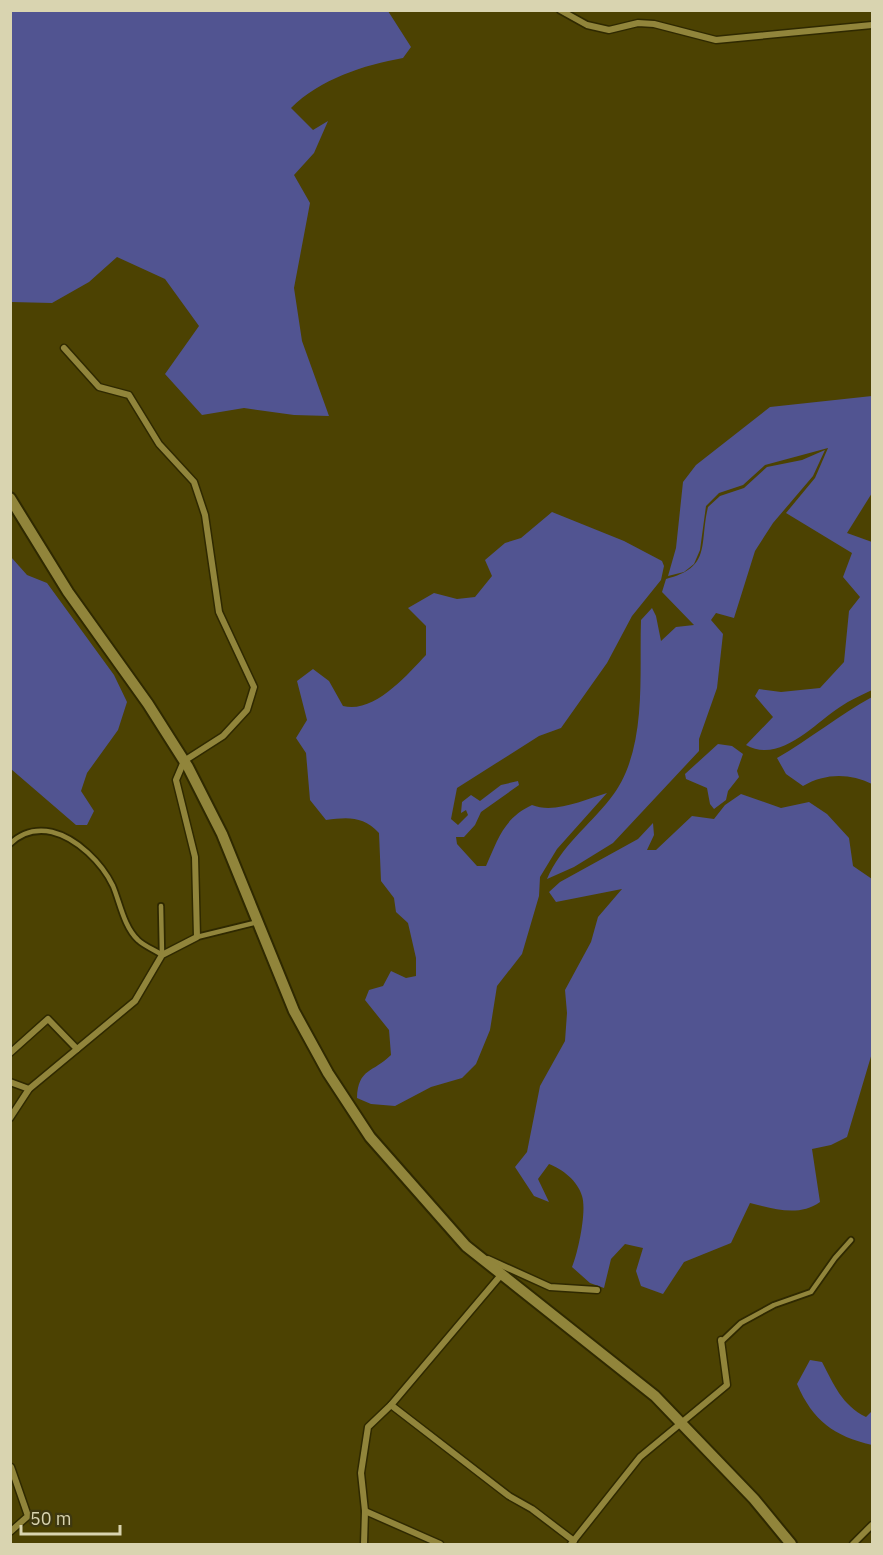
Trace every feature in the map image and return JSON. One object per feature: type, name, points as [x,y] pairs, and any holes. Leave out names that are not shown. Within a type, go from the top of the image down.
[{"type":"street","points":[[560,10],[587,25],[609,30],[638,23],[654,24],[716,40],[873,25]]},
{"type":"street","points":[[10,1118],[30,1089],[135,1001],[162,955],[197,937],[195,857],[176,780],[184,761],[223,736],[247,710],[254,693],[254,687],[219,612],[205,515],[194,482],[159,444],[129,395],[99,387],[64,348]]},
{"type":"street","points":[[10,498],[68,592],[148,704],[184,761],[222,834],[294,1011],[328,1073],[370,1137],[419,1195],[477,1255],[655,1396],[683,1423],[754,1498],[791,1545]]},
{"type":"street","points":[[10,1053],[48,1019],[77,1049]]},
{"type":"street","points":[[10,1082],[30,1089]]},
{"type":"street","points":[[477,1255],[550,1287],[597,1290]]},
{"type":"street","points":[[364,1545],[365,1511],[361,1473],[368,1427],[391,1405],[501,1275]]},
{"type":"street","points":[[391,1405],[509,1496],[532,1509],[572,1543],[640,1457],[727,1385],[721,1341]]},
{"type":"street","points":[[10,1532],[28,1516],[12,1479],[11,1467]]},
{"type":"street","points":[[365,1511],[440,1545]]},
{"type":"street","points":[[853,1545],[873,1526]]},
{"type":"lane","points":[[10,843],[18,835],[41,830],[67,836],[91,856],[111,883],[128,925],[138,941],[162,955]]},
{"type":"lane","points":[[161,906],[162,955]]},
{"type":"lane","points":[[197,937],[259,922]]},
{"type":"lane","points":[[721,1341],[741,1323],[811,1292],[851,1240]]},
{"type":"shaded area","points":[[11,10],[388,11],[411,47],[403,58],[358,69],[329,81],[291,108],[313,130],[328,121],[314,153],[294,175],[310,203],[294,288],[302,341],[329,416],[294,415],[244,408],[202,415],[165,374],[199,326],[165,279],[117,257],[89,282],[52,303],[11,302]]},
{"type":"shaded area","points":[[872,396],[872,493],[847,533],[872,542],[872,690],[844,704],[808,732],[784,746],[759,750],[746,745],[773,717],[755,696],[759,689],[781,692],[820,688],[844,662],[849,611],[860,597],[843,577],[852,553],[786,513],[815,478],[828,448],[765,465],[743,485],[719,493],[706,506],[700,550],[694,564],[684,572],[668,576],[676,548],[683,482],[696,465],[770,407]]},
{"type":"shaded area","points":[[825,450],[813,476],[773,523],[755,551],[734,618],[716,613],[711,620],[723,634],[717,688],[699,739],[699,751],[613,843],[574,867],[547,879],[560,856],[610,799],[631,759],[639,713],[641,620],[652,608],[661,641],[676,627],[694,625],[662,592],[666,579],[681,574],[697,561],[701,553],[708,507],[720,496],[744,488],[767,467],[802,460]]},
{"type":"shaded area","points":[[552,512],[624,541],[662,561],[664,566],[661,580],[632,616],[607,663],[561,728],[539,736],[457,788],[451,819],[458,825],[468,815],[466,810],[461,813],[462,802],[471,795],[480,801],[501,785],[518,781],[519,785],[481,812],[475,825],[464,837],[456,837],[457,844],[477,866],[486,866],[503,830],[522,810],[532,805],[559,807],[607,793],[557,849],[540,877],[539,896],[522,954],[497,986],[490,1030],[476,1064],[462,1078],[431,1087],[395,1106],[371,1104],[357,1098],[360,1081],[363,1076],[391,1055],[389,1030],[365,1000],[369,990],[383,986],[391,971],[406,978],[416,976],[416,958],[408,923],[396,912],[394,898],[381,881],[379,833],[367,823],[355,819],[326,820],[310,800],[306,753],[296,738],[307,720],[297,681],[313,669],[329,681],[343,706],[355,707],[378,699],[400,682],[426,655],[426,626],[408,608],[434,593],[457,599],[475,597],[492,576],[485,560],[505,543],[521,538]]},
{"type":"shaded area","points":[[11,557],[27,575],[47,583],[114,675],[127,702],[118,730],[87,773],[81,791],[94,811],[87,825],[76,825],[11,769]]},
{"type":"shaded area","points":[[872,697],[872,784],[864,780],[838,776],[820,779],[803,786],[786,774],[777,758]]},
{"type":"shaded area","points":[[718,744],[732,746],[743,754],[737,771],[739,777],[728,791],[726,800],[714,809],[710,804],[707,788],[686,779],[685,774]]},
{"type":"shaded area","points":[[741,794],[781,808],[809,802],[827,814],[849,838],[853,866],[872,879],[872,1053],[847,1137],[831,1145],[812,1149],[820,1202],[812,1207],[795,1210],[750,1203],[731,1243],[684,1262],[663,1294],[641,1286],[636,1271],[643,1248],[625,1244],[611,1259],[604,1288],[590,1283],[572,1267],[583,1221],[582,1196],[577,1185],[564,1172],[549,1164],[538,1179],[549,1202],[534,1196],[515,1167],[527,1152],[540,1086],[565,1041],[567,1013],[565,990],[591,942],[598,917],[622,889],[556,902],[549,892],[560,882],[638,839],[653,823],[654,835],[647,850],[656,850],[692,816],[714,819],[725,805]]},
{"type":"shaded area","points":[[810,1360],[822,1362],[840,1394],[851,1407],[866,1417],[872,1411],[872,1445],[836,1432],[810,1408],[797,1384]]}]
